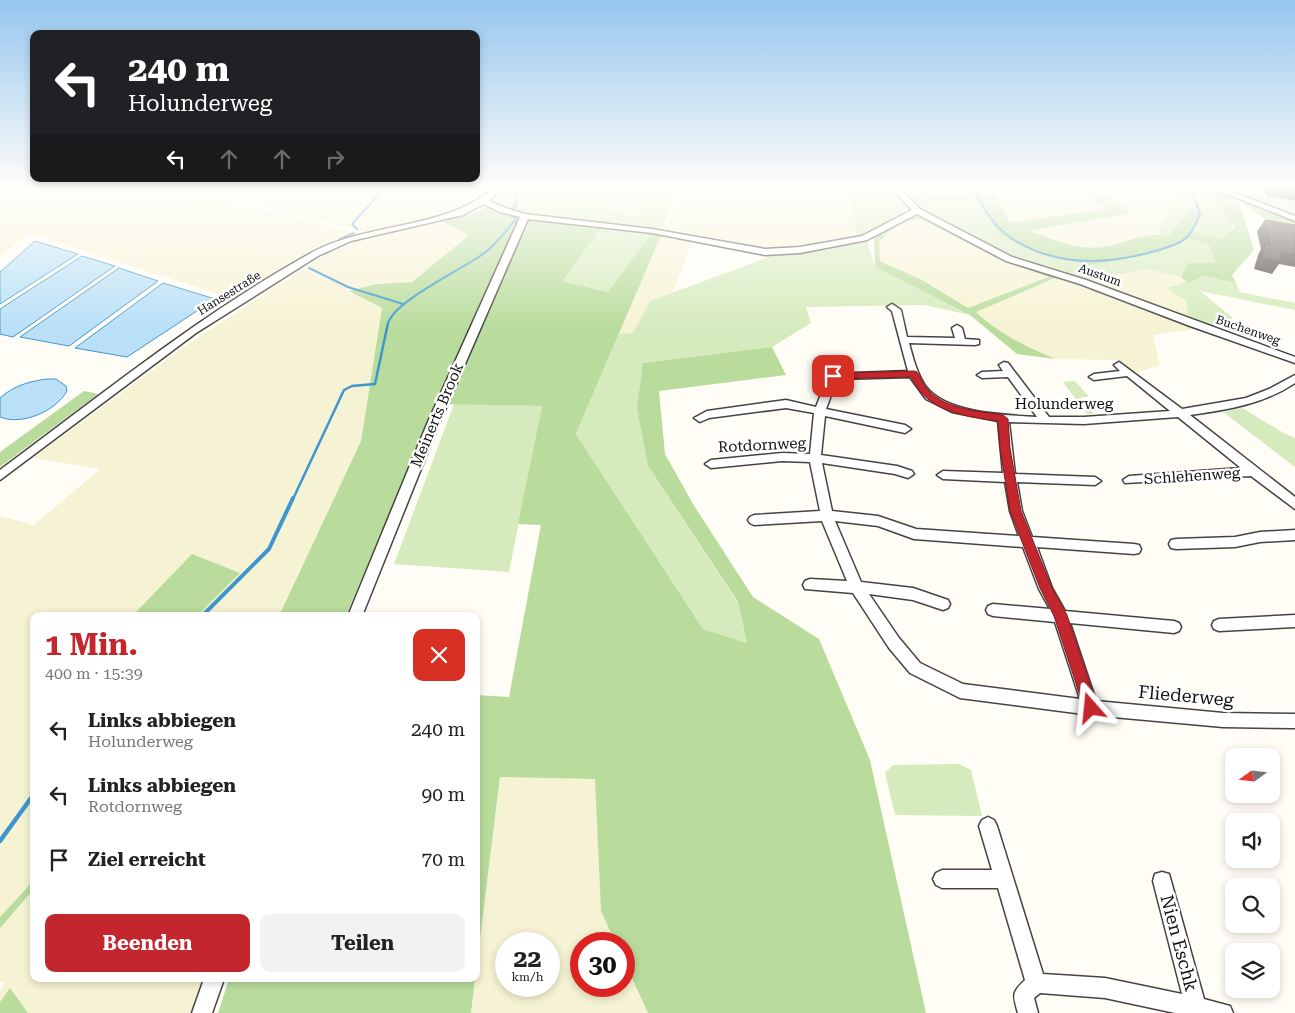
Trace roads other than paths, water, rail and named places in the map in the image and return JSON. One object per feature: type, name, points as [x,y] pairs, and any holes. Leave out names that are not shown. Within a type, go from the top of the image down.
[{"type":"street","name":"Hansestraße","points":[[0,476],[193,330],[315,254],[348,239],[368,234]]},
{"type":"street","name":"Meinerts Brook","points":[[357,612],[433,424],[517,234]]},
{"type":"street","points":[[669,234],[750,250],[773,252],[813,248],[864,238],[871,234]]},
{"type":"street","name":"Austum","points":[[962,234],[1009,259],[1083,282],[1194,324]]},
{"type":"street","name":"Holunderweg","points":[[892,307],[896,310],[914,374],[921,389],[942,404],[965,413],[1003,419],[1045,420],[1090,420],[1180,414],[1264,396],[1295,378]]},
{"type":"street","name":"Buchenweg","points":[[1194,324],[1295,360]]},
{"type":"street","points":[[956,328],[961,342]]},
{"type":"street","points":[[904,340],[975,342]]},
{"type":"street","name":"Schlehenweg","points":[[1119,365],[1295,504]]},
{"type":"street","points":[[982,375],[1008,370],[1045,420]]},
{"type":"street","points":[[1094,377],[1128,373]]},
{"type":"street","name":"Rotdornweg","points":[[914,374],[833,376],[820,410],[815,459],[827,516],[858,588],[876,619],[916,668],[960,691],[998,696]]},
{"type":"street","points":[[700,418],[706,415],[786,404],[904,429]]},
{"type":"street","points":[[1003,419],[1016,511],[1046,588],[1060,615],[1091,708]]},
{"type":"street","name":"Rotdornweg","points":[[711,464],[782,458],[829,459],[897,470],[908,474]]},
{"type":"street","name":"Schlehenweg","points":[[1129,480],[1186,478],[1200,473],[1255,471]]},
{"type":"street","points":[[943,474],[1094,481]]},
{"type":"street","points":[[754,520],[827,516],[890,523],[914,534],[1134,549]]},
{"type":"street","points":[[1176,544],[1235,542],[1260,536],[1295,536]]},
{"type":"street","points":[[810,585],[858,588],[929,597],[943,604]]},
{"type":"street","points":[[993,610],[1060,615],[1174,628]]},
{"type":"street","points":[[1219,625],[1295,621]]},
{"type":"street","name":"Fliederweg","points":[[998,696],[1091,708],[1223,720],[1295,721]]},
{"type":"street","points":[[988,826],[1036,984],[1023,995],[1028,1013]]},
{"type":"street","points":[[942,879],[1004,879]]},
{"type":"street","name":"Nien Eschk","points":[[1162,881],[1197,1009]]},
{"type":"street","points":[[202,1013],[213,982]]},
{"type":"street","name":"Nien Eschk","points":[[1036,984],[1105,988],[1223,1013]]},
{"type":"water","points":[[35,241],[78,254],[0,304],[0,272]]},
{"type":"water","points":[[82,256],[115,266],[13,337],[0,334],[0,309]]},
{"type":"water","points":[[119,268],[158,281],[69,346],[20,337]]},
{"type":"water","points":[[163,283],[215,299],[127,357],[75,348]]},
{"type":"water","points":[[47,379],[56,379],[66,386],[67,391],[55,405],[38,415],[28,418],[18,420],[0,417],[0,398],[10,390],[22,385]]},
{"type":"waterway","points":[[340,239],[351,234]]},
{"type":"waterway","points":[[388,324],[392,315],[402,306],[429,286],[488,250],[503,234]]},
{"type":"waterway","points":[[1007,234],[1028,247],[1045,254],[1063,259],[1082,261],[1100,261],[1137,256],[1176,244],[1184,240],[1189,234]]},
{"type":"waterway","points":[[311,260],[323,253]]},
{"type":"waterway","points":[[309,268],[348,287],[403,304]]},
{"type":"waterway","points":[[293,499],[344,390],[352,386],[375,384],[388,323]]},
{"type":"waterway","points":[[206,612],[269,549],[293,498]]},
{"type":"waterway","points":[[0,841],[30,800]]}]
